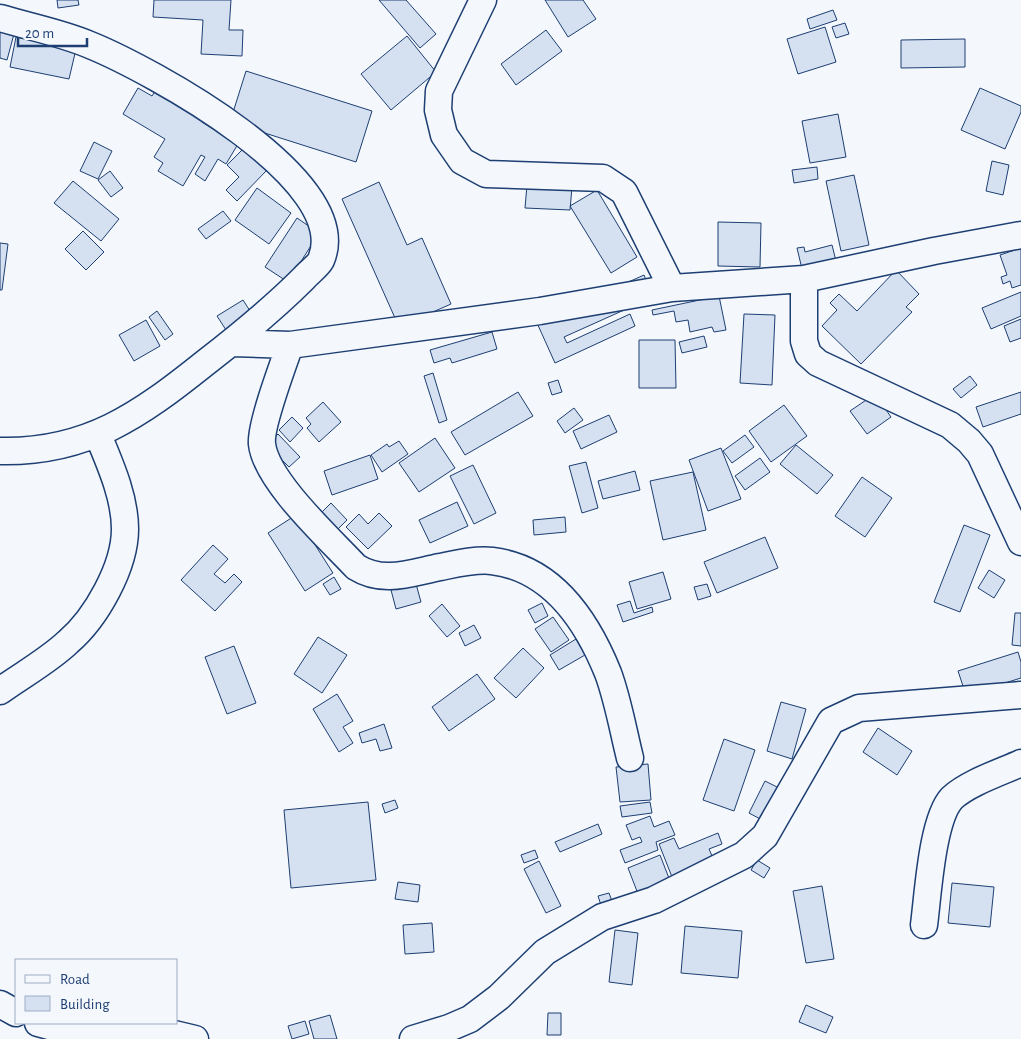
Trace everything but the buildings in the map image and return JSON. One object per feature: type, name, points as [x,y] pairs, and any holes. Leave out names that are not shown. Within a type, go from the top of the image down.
[{"type":"street","points":[[483,0],[439,91],[438,110],[444,134],[462,161],[486,174],[603,178],[624,192],[672,288]]},
{"type":"street","points":[[0,18],[89,44],[140,68],[200,103],[272,157],[297,180],[318,212],[326,241],[320,262],[287,294],[232,343],[159,400],[98,435],[60,447],[0,451]]},
{"type":"street","points":[[232,343],[290,345],[540,311],[672,288],[804,279],[934,251],[1021,236]]},
{"type":"street","points":[[804,279],[804,341],[808,354],[818,363],[950,425],[970,441],[980,454],[1021,542]]},
{"type":"street","points":[[290,345],[262,443],[267,461],[279,483],[356,567],[368,574],[386,577],[490,560],[514,565],[535,574],[559,593],[591,635],[609,675],[630,758]]},
{"type":"street","points":[[0,691],[69,642],[99,607],[118,568],[126,530],[118,484],[98,435]]},
{"type":"street","points":[[413,1039],[449,1028],[470,1019],[499,997],[545,952],[602,917],[654,900],[744,855],[765,836],[831,721],[859,708],[1021,695]]},
{"type":"street","points":[[924,925],[935,843],[944,811],[952,798],[960,793],[1021,763]]},
{"type":"street","points":[[0,1004],[15,1012]]},
{"type":"street","points":[[42,1024],[75,1033],[157,1030],[195,1039]]}]
